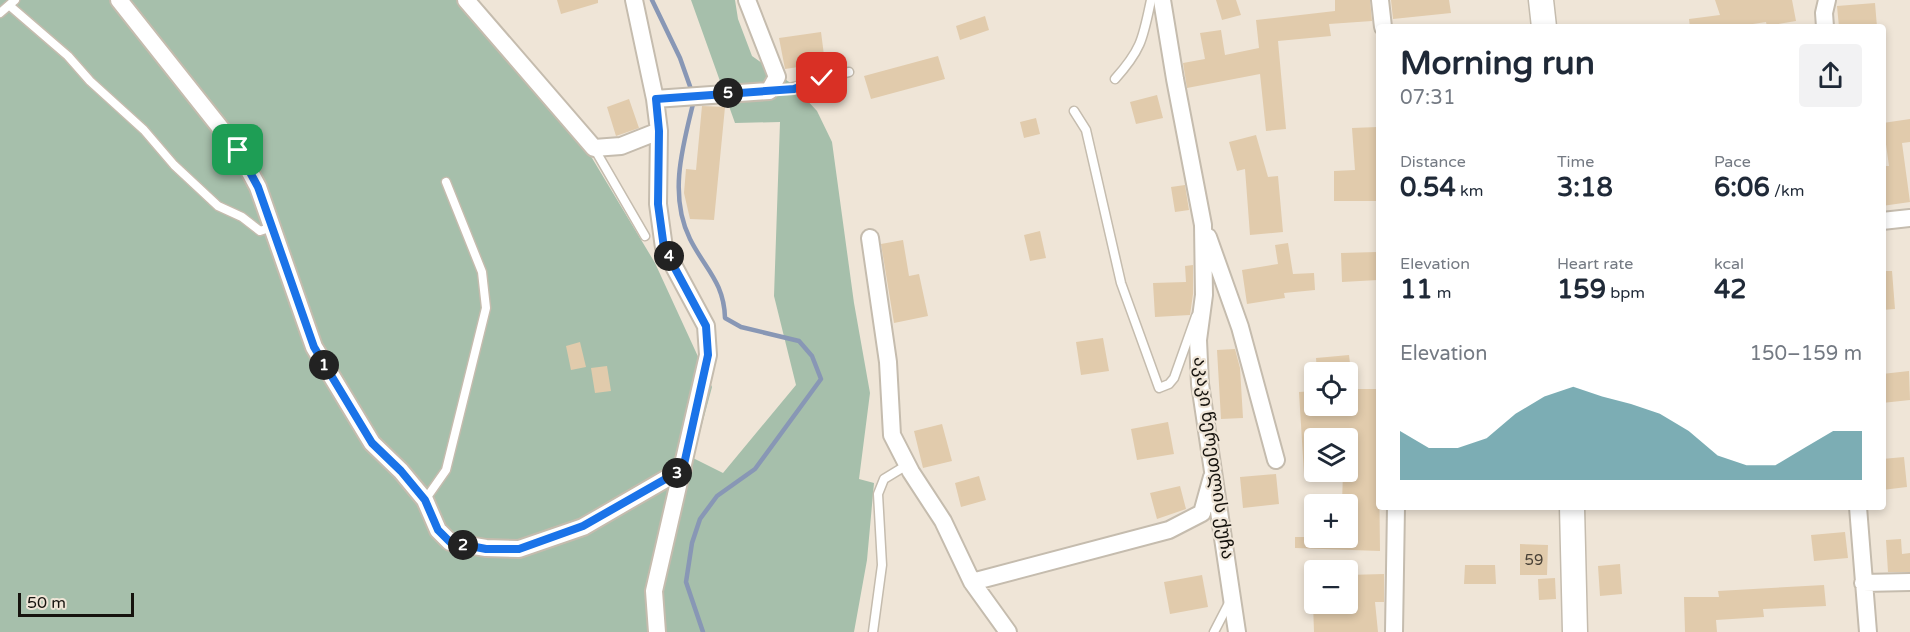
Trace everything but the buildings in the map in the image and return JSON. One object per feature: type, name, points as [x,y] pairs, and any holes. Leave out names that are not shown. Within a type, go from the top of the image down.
[{"type":"street","points":[[119,0],[238,150],[258,187],[319,357],[372,443],[401,471],[425,500],[438,530],[450,542],[486,549],[519,549],[583,526],[683,469]]},
{"type":"street","points":[[466,0],[594,148],[621,146],[659,131]]},
{"type":"street","points":[[633,0],[656,99],[659,131],[658,204],[664,248],[706,326],[708,355],[654,591],[657,632]]},
{"type":"street","points":[[656,99],[769,91],[777,77],[747,0]]},
{"type":"street","name":"აკაკი წერეთლის ქუჩა","points":[[1162,0],[1174,80],[1203,225],[1203,295],[1198,340],[1200,384],[1240,628]]},
{"type":"street","points":[[1380,0],[1383,24]]},
{"type":"street","points":[[1541,0],[1544,24]]},
{"type":"street","points":[[1825,24],[1827,0]]},
{"type":"street","points":[[1886,221],[1910,218]]},
{"type":"street","points":[[1203,225],[1240,327],[1276,460]]},
{"type":"street","points":[[870,238],[888,362],[892,435],[907,465],[943,521],[972,582],[1008,632]]},
{"type":"street","points":[[972,582],[1169,530],[1202,513],[1213,472]]},
{"type":"street","points":[[1394,632],[1396,510]]},
{"type":"street","points":[[1572,510],[1575,632]]},
{"type":"street","points":[[1858,510],[1868,632]]},
{"type":"street","points":[[1863,583],[1910,582]]},
{"type":"lane","points":[[1115,79],[1135,57],[1142,45],[1152,0]]},
{"type":"lane","points":[[0,13],[13,3],[68,56],[90,81],[144,130],[174,165],[218,206],[242,218],[260,231],[272,227]]},
{"type":"lane","points":[[769,91],[794,89],[822,78],[849,72]]},
{"type":"lane","points":[[1074,111],[1086,130],[1121,283],[1155,384],[1159,388],[1169,384],[1174,378],[1203,295]]},
{"type":"lane","points":[[594,148],[645,236]]},
{"type":"lane","points":[[425,500],[446,470],[486,308],[482,272],[446,182]]},
{"type":"lane","points":[[873,632],[882,565],[879,494],[884,479],[907,465]]},
{"type":"lane","points":[[1214,632],[1233,595]]},
{"type":"green space","points":[[0,0],[459,0],[592,158],[655,263],[712,387],[693,458],[723,473],[796,385],[774,296],[780,122],[735,123],[691,0],[735,0],[738,19],[752,56],[792,84],[817,111],[832,142],[854,303],[870,393],[859,479],[874,483],[867,560],[854,632],[0,632]]},
{"type":"waterway","points":[[652,0],[680,58],[692,92]]},
{"type":"waterway","points":[[694,100],[682,152],[680,205],[683,222],[690,239],[713,276],[721,295],[725,318],[741,327],[799,341],[812,356],[821,379],[755,469],[717,496],[700,519],[692,543],[686,582],[703,632]]},
{"type":"route","points":[[238,150],[258,187],[279,253],[291,279],[314,347],[341,396],[372,443],[401,471],[425,500],[438,530],[450,542],[486,549],[519,549],[583,526],[683,469],[708,355],[706,326],[664,248],[658,204],[659,131],[656,99],[794,89],[822,78]]}]
